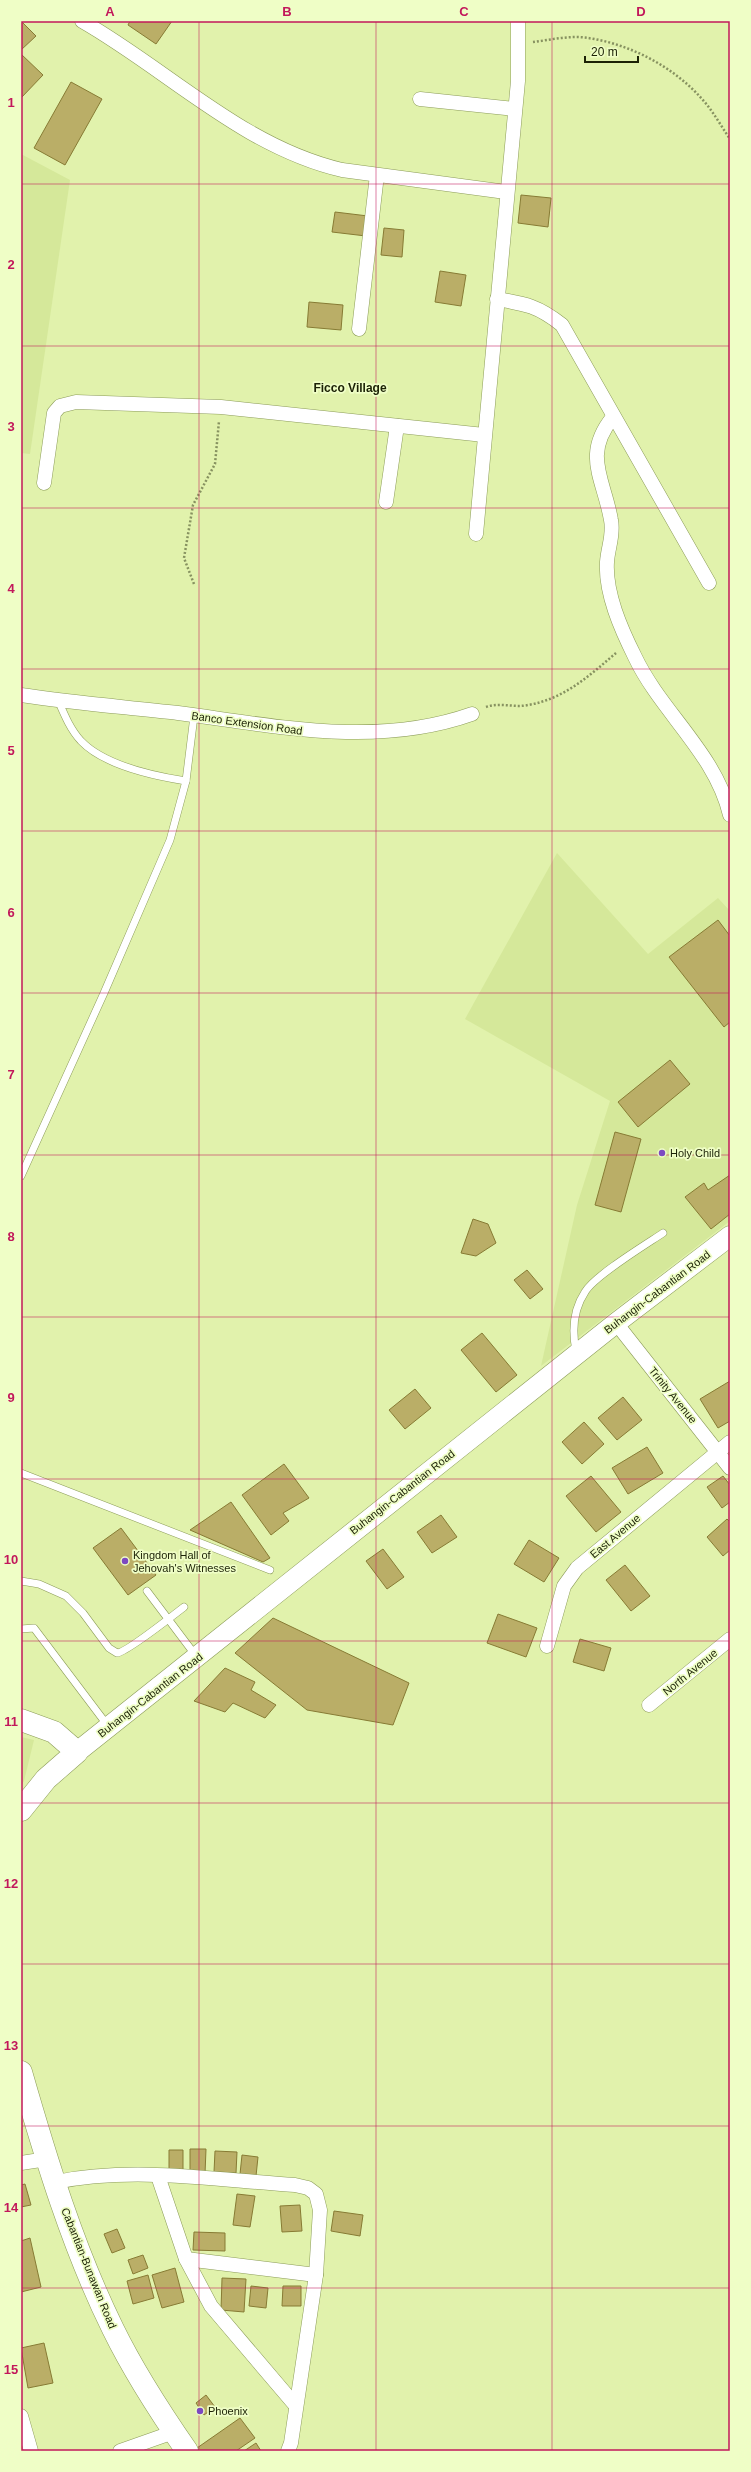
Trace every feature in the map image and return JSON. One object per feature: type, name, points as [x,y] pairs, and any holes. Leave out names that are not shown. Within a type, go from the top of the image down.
[{"type":"main road","name":"Buhangin-Cabantian Road","points":[[77,1752],[616,1323],[730,1236]]},
{"type":"main road","points":[[21,1720],[54,1732],[77,1752],[46,1779],[21,1810]]},
{"type":"main road","name":"Cabantian-Bunawan Road","points":[[21,2072],[47,2159],[78,2245],[113,2329],[136,2372],[187,2451]]},
{"type":"street","points":[[82,21],[266,142],[316,164],[378,175],[506,192]]},
{"type":"street","points":[[476,534],[506,192],[515,109],[518,21]]},
{"type":"street","points":[[420,99],[515,109]]},
{"type":"street","points":[[359,329],[378,175]]},
{"type":"street","points":[[497,299],[529,305],[544,311],[562,325],[573,341],[613,417],[709,583]]},
{"type":"street","points":[[44,483],[51,423],[54,414],[60,406],[76,402],[221,407],[484,435]]},
{"type":"street","points":[[613,417],[599,438],[598,468],[612,521],[612,540],[607,560],[607,577],[611,594],[628,642],[650,683],[698,748],[717,781],[730,815]]},
{"type":"street","points":[[386,502],[396,426]]},
{"type":"street","name":"Banco Extension Road","points":[[21,695],[307,731],[366,733],[424,727],[472,714]]},
{"type":"street","name":"Trinity Avenue","points":[[616,1323],[730,1468]]},
{"type":"street","name":"East Avenue","points":[[547,1646],[564,1586],[577,1568],[730,1442]]},
{"type":"street","name":"North Avenue","points":[[649,1705],[730,1639]]},
{"type":"street","points":[[21,2163],[47,2159]]},
{"type":"street","points":[[56,2182],[103,2174],[158,2176],[295,2185],[308,2188],[316,2194],[320,2210],[316,2275],[288,2451]]},
{"type":"street","points":[[158,2176],[186,2259],[211,2306],[296,2406]]},
{"type":"street","points":[[186,2259],[316,2275]]},
{"type":"street","points":[[21,2416],[31,2451]]},
{"type":"street","points":[[120,2451],[174,2432]]},
{"type":"lane","points":[[58,700],[69,725],[81,741],[96,754],[157,776],[186,782]]},
{"type":"lane","points":[[21,1176],[104,993],[170,840],[186,782],[194,716]]},
{"type":"lane","points":[[577,1354],[573,1332],[578,1307],[585,1290],[612,1268],[663,1233]]},
{"type":"lane","points":[[21,1473],[270,1570]]},
{"type":"lane","points":[[21,1581],[39,1584],[66,1596],[83,1613],[113,1652],[125,1652],[147,1632],[168,1620],[184,1607]]},
{"type":"lane","points":[[147,1591],[197,1657]]},
{"type":"lane","points":[[21,1629],[34,1628],[109,1727]]},
{"type":"path","points":[[518,43],[587,38],[641,55],[671,71],[685,82],[703,100],[730,139]]},
{"type":"path","points":[[194,584],[184,558],[193,505],[216,464],[221,407]]},
{"type":"path","points":[[472,714],[491,705],[526,706],[558,696],[576,686],[628,642]]},
{"type":"shaded area","points":[[21,154],[70,180],[30,454],[21,453]]},
{"type":"shaded area","name":"Holy Child","points":[[557,853],[648,954],[718,898],[730,911],[730,1221],[541,1366],[577,1205],[610,1101],[465,1019]]},
{"type":"shaded area","points":[[21,1737],[34,1740],[24,1781],[21,1786]]},
{"type":"building","points":[[21,21],[36,36],[21,50]]},
{"type":"building","points":[[130,21],[172,21],[156,44],[128,25]]},
{"type":"building","points":[[21,54],[43,75],[21,98]]},
{"type":"building","points":[[71,82],[102,99],[65,165],[34,148]]},
{"type":"building","points":[[521,195],[551,198],[548,227],[518,223]]},
{"type":"building","points":[[335,212],[368,216],[366,236],[332,232]]},
{"type":"building","points":[[384,228],[404,230],[402,257],[381,255]]},
{"type":"building","points":[[440,271],[466,275],[461,306],[435,302]]},
{"type":"building","points":[[309,302],[343,305],[341,330],[307,327]]},
{"type":"building","points":[[718,920],[730,936],[730,1022],[724,1027],[669,957]]},
{"type":"building","points":[[670,1060],[690,1084],[638,1127],[618,1102]]},
{"type":"building","points":[[615,1132],[641,1139],[621,1212],[595,1205]]},
{"type":"building","points":[[730,1175],[730,1214],[711,1229],[685,1197],[704,1183],[708,1190]]},
{"type":"building","points":[[473,1219],[488,1224],[496,1243],[476,1256],[461,1253]]},
{"type":"building","points":[[527,1270],[543,1289],[530,1299],[514,1280]]},
{"type":"building","points":[[482,1333],[517,1375],[496,1392],[461,1350]]},
{"type":"building","points":[[730,1381],[730,1421],[718,1428],[700,1399]]},
{"type":"building","points":[[415,1389],[431,1408],[405,1429],[389,1410]]},
{"type":"building","points":[[623,1397],[642,1420],[617,1440],[598,1418]]},
{"type":"building","points":[[584,1422],[604,1444],[582,1464],[562,1442]]},
{"type":"building","points":[[647,1447],[663,1473],[628,1494],[612,1468]]},
{"type":"building","points":[[284,1464],[309,1498],[283,1513],[289,1521],[271,1535],[242,1495]]},
{"type":"building","points":[[591,1476],[621,1512],[596,1532],[566,1496]]},
{"type":"building","points":[[723,1476],[730,1485],[730,1502],[722,1508],[707,1487]]},
{"type":"building","points":[[231,1502],[270,1558],[263,1562],[190,1530]]},
{"type":"building","points":[[441,1515],[457,1537],[432,1553],[417,1532]]},
{"type":"building","points":[[727,1519],[730,1522],[730,1550],[723,1556],[707,1537]]},
{"type":"building","name":"Kingdom Hall of Jehovah's Witnesses","points":[[121,1528],[156,1575],[128,1595],[93,1548]]},
{"type":"building","points":[[529,1540],[559,1558],[544,1582],[514,1564]]},
{"type":"building","points":[[383,1549],[404,1577],[387,1589],[366,1561]]},
{"type":"building","points":[[625,1565],[650,1596],[631,1611],[606,1580]]},
{"type":"building","points":[[498,1614],[537,1628],[526,1657],[487,1643]]},
{"type":"building","points":[[273,1618],[409,1683],[393,1725],[307,1710],[235,1653]]},
{"type":"building","points":[[580,1639],[611,1648],[604,1671],[573,1662]]},
{"type":"building","points":[[225,1668],[255,1682],[251,1690],[276,1705],[265,1718],[233,1703],[225,1712],[194,1701]]},
{"type":"building","points":[[190,2149],[206,2149],[205,2174],[190,2173]]},
{"type":"building","points":[[169,2150],[183,2150],[183,2174],[169,2173]]},
{"type":"building","points":[[215,2151],[237,2152],[236,2173],[214,2172]]},
{"type":"building","points":[[242,2155],[258,2157],[256,2176],[240,2174]]},
{"type":"building","points":[[25,2184],[31,2205],[21,2207],[21,2185]]},
{"type":"building","points":[[237,2194],[255,2196],[250,2227],[233,2225]]},
{"type":"building","points":[[300,2205],[302,2231],[282,2232],[280,2206]]},
{"type":"building","points":[[334,2211],[363,2215],[360,2236],[331,2231]]},
{"type":"building","points":[[117,2229],[125,2248],[112,2253],[104,2234]]},
{"type":"building","points":[[194,2232],[225,2233],[225,2251],[193,2250]]},
{"type":"building","points":[[30,2238],[41,2287],[21,2292],[21,2241]]},
{"type":"building","points":[[143,2255],[148,2268],[133,2274],[128,2260]]},
{"type":"building","points":[[175,2268],[184,2302],[162,2308],[152,2275]]},
{"type":"building","points":[[148,2275],[154,2298],[133,2304],[127,2281]]},
{"type":"building","points":[[222,2278],[246,2279],[244,2312],[221,2310]]},
{"type":"building","points":[[251,2286],[268,2288],[266,2308],[249,2306]]},
{"type":"building","points":[[283,2286],[301,2286],[301,2306],[282,2306]]},
{"type":"building","points":[[44,2343],[53,2383],[28,2388],[21,2348]]},
{"type":"building","points":[[206,2395],[215,2407],[204,2415],[196,2403]]},
{"type":"building","points":[[240,2418],[255,2438],[236,2451],[200,2451],[197,2448]]},
{"type":"building","points":[[256,2443],[261,2451],[244,2451]]},
{"type":"place","name":"Holy Child","points":[[662,1153]]},
{"type":"place","name":"Kingdom Hall of Jehovah's Witnesses","points":[[125,1561]]},
{"type":"place","name":"Phoenix","points":[[200,2411]]},
{"type":"district","name":"Ficco Village","points":[[350,388]]}]
